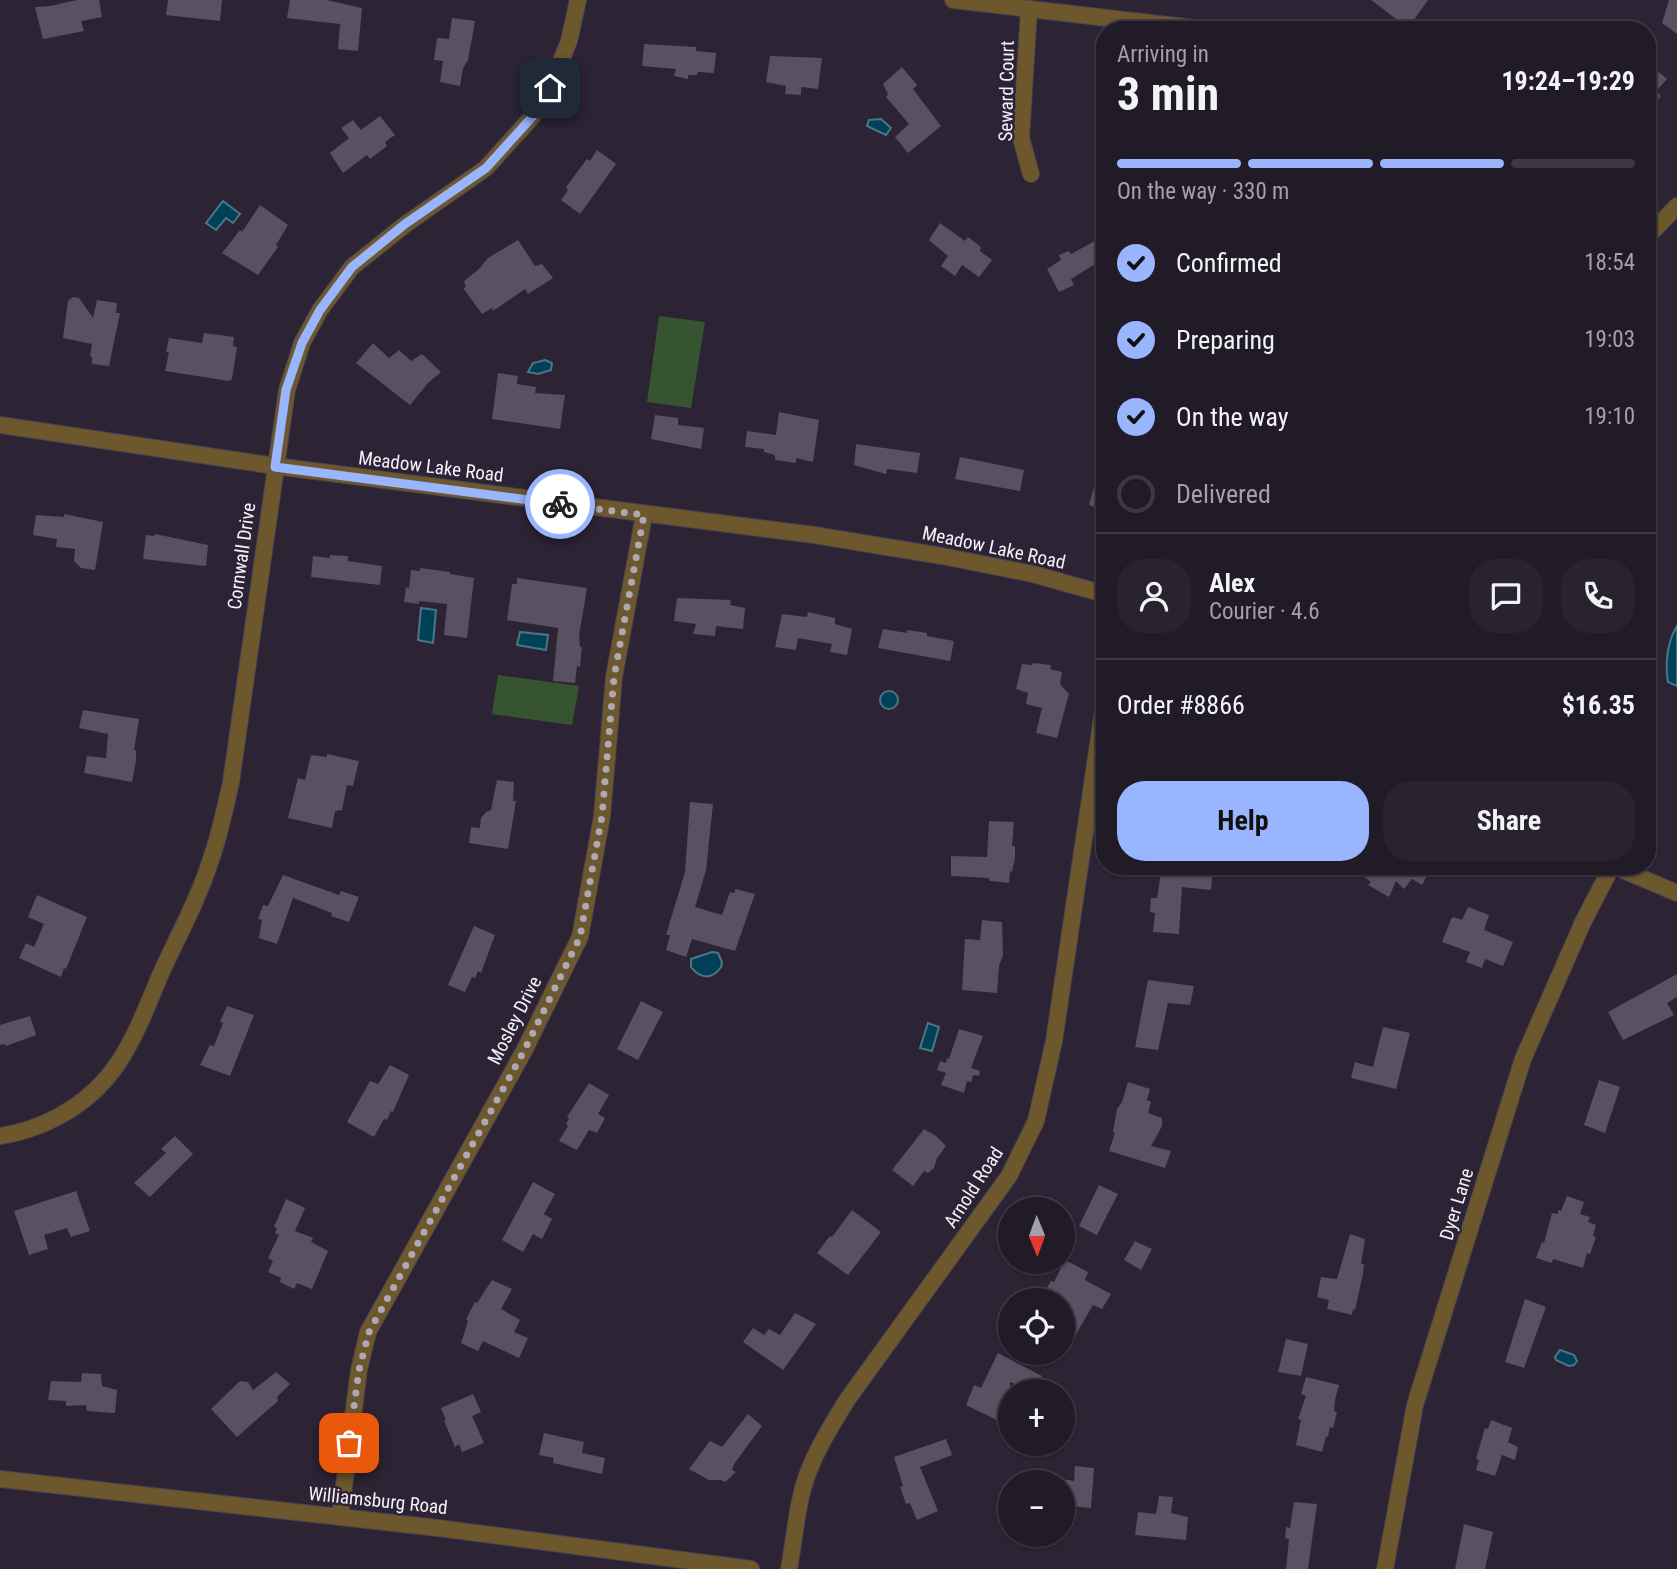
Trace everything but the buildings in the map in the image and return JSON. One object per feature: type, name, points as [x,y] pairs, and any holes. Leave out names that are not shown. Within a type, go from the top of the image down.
[{"type":"street","name":"Cornwall Drive","points":[[0,1136],[24,1131],[55,1119],[91,1093],[117,1065],[148,1005],[205,874],[222,822],[231,782],[286,390],[302,343],[320,310],[352,267],[405,224],[486,168],[533,116],[550,88],[569,41],[578,0]]},
{"type":"street","points":[[953,0],[1133,21]]},
{"type":"street","name":"Seward Court","points":[[1029,9],[1021,138],[1031,174]]},
{"type":"street","points":[[1656,228],[1677,206]]},
{"type":"street","name":"Meadow Lake Road","points":[[0,425],[275,467],[814,535],[1032,574],[1096,592]]},
{"type":"street","name":"Mosley Drive","points":[[340,1517],[359,1370],[369,1332],[524,1051],[580,937],[602,816],[614,677],[644,515]]},
{"type":"street","name":"Arnold Road","points":[[789,1569],[802,1492],[828,1431],[847,1400],[1009,1176],[1036,1121],[1054,1041],[1096,758]]},
{"type":"street","name":"Dyer Lane","points":[[1385,1569],[1415,1405],[1523,1059],[1583,922],[1608,875]]},
{"type":"street","points":[[1634,875],[1677,893]]},
{"type":"street","name":"Williamsburg Road","points":[[0,1479],[340,1517],[751,1569]]},
{"type":"green space","points":[[659,316],[705,322],[691,408],[647,402]]},
{"type":"green space","points":[[498,675],[579,686],[572,725],[492,714]]},
{"type":"water","points":[[881,119],[891,128],[886,135],[867,126],[869,120]]},
{"type":"water","points":[[223,201],[240,214],[233,223],[226,218],[216,230],[206,223]]},
{"type":"water","points":[[545,360],[552,363],[551,370],[538,374],[528,372],[533,363]]},
{"type":"water","points":[[421,608],[436,610],[433,643],[418,640]]},
{"type":"water","points":[[1677,626],[1677,686],[1668,682],[1667,668],[1669,646]]},
{"type":"water","points":[[520,632],[548,635],[546,650],[517,645]]},
{"type":"water","points":[[885,691],[893,691],[898,700],[896,707],[885,709],[880,704],[880,696]]},
{"type":"water","points":[[712,952],[718,953],[721,967],[710,976],[698,974],[691,967],[691,959]]},
{"type":"water","points":[[928,1023],[939,1027],[932,1051],[920,1048]]},
{"type":"water","points":[[1560,1350],[1574,1355],[1577,1361],[1574,1365],[1569,1366],[1556,1360]]},
{"type":"way so far","points":[[349,1443],[359,1370],[369,1332],[524,1051],[580,937],[602,816],[614,677],[644,515],[560,504]]},
{"type":"route","points":[[550,88],[533,116],[486,168],[405,224],[352,267],[320,310],[302,343],[286,390],[275,467],[560,504]]}]
